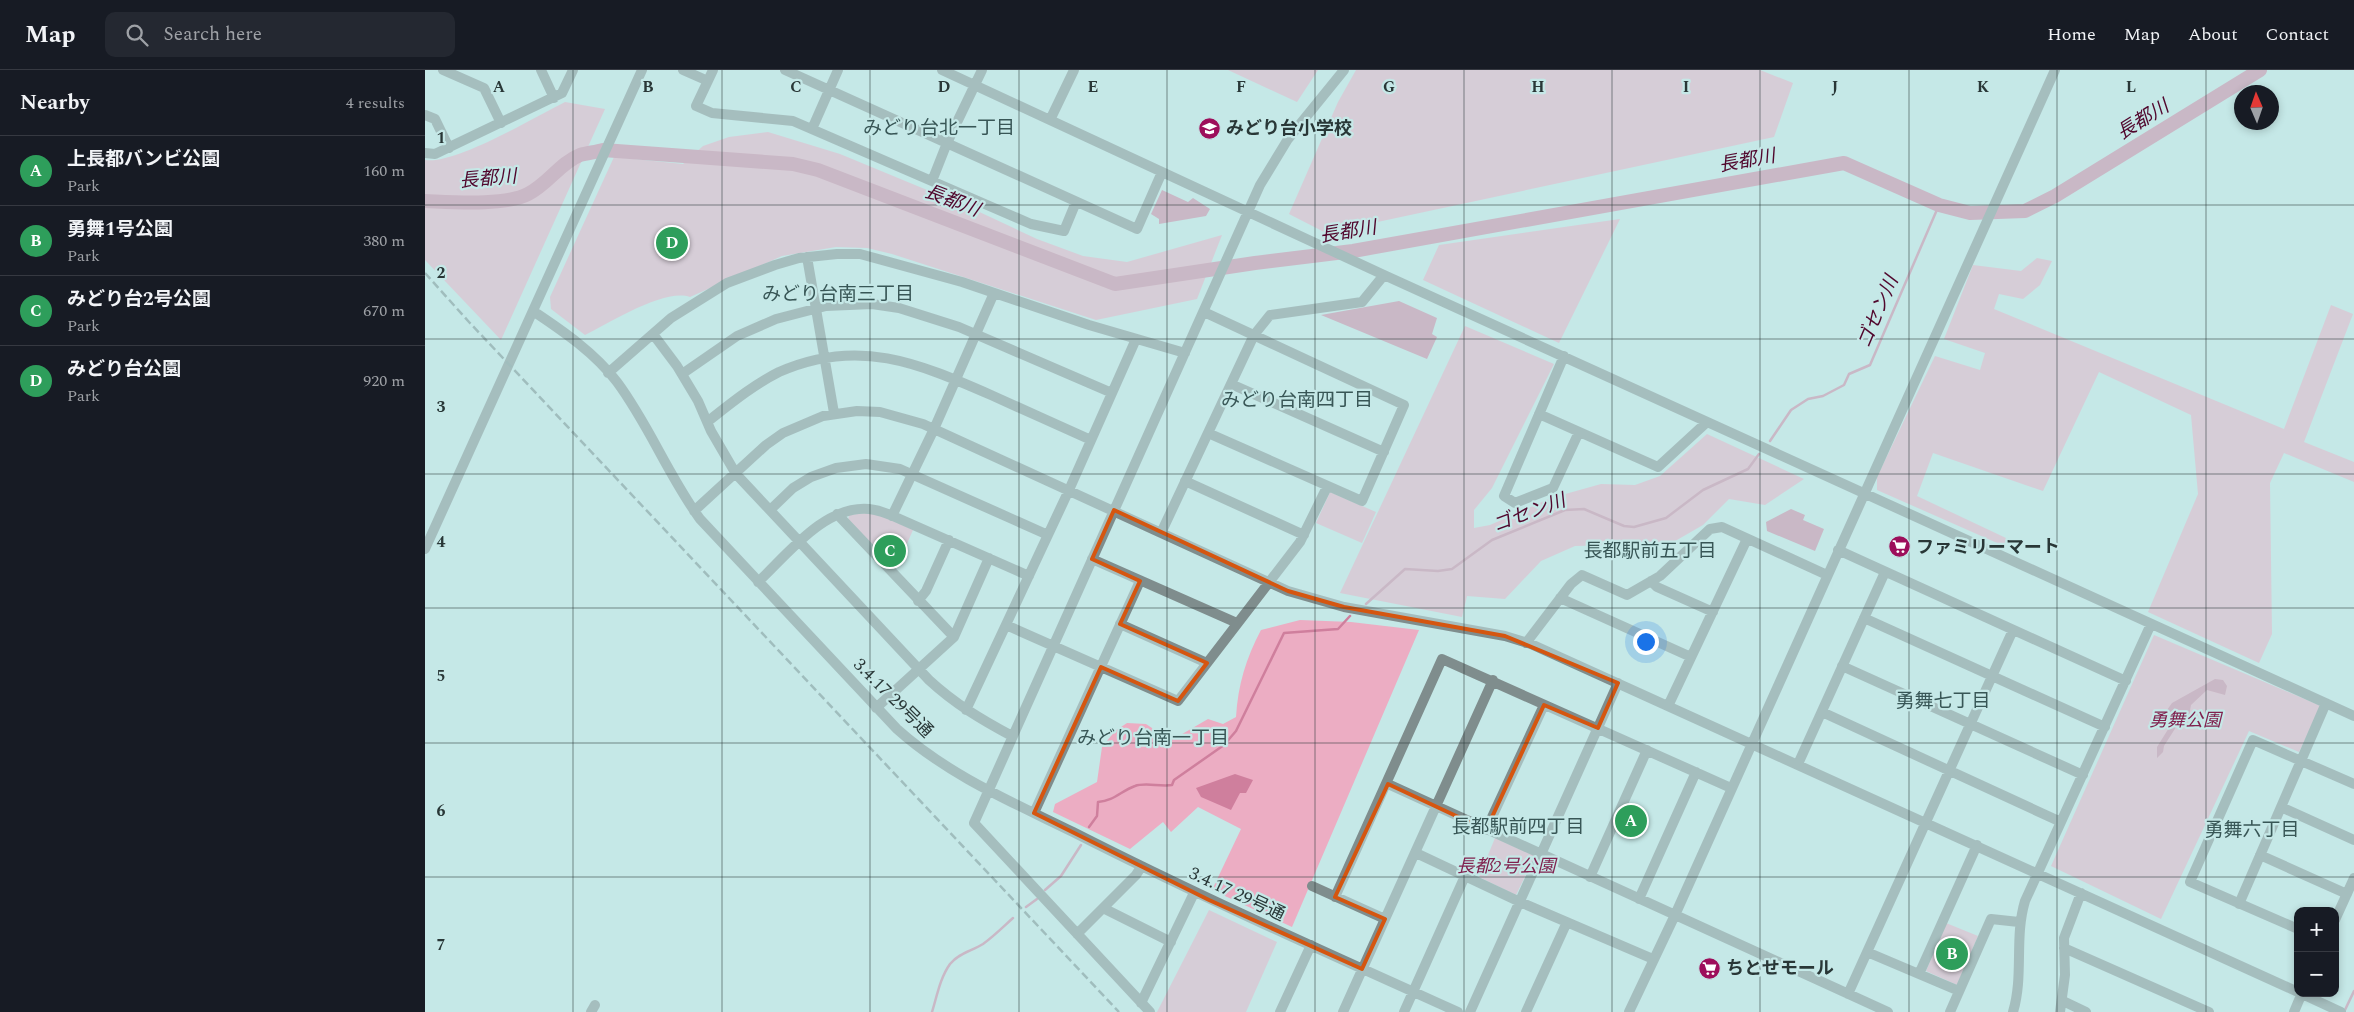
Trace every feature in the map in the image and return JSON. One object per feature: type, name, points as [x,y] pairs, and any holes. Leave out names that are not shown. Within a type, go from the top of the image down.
[{"type":"street","points":[[443,70],[484,88],[501,123]]},
{"type":"street","points":[[541,70],[554,98]]},
{"type":"street","points":[[425,153],[435,154],[554,98],[562,93],[573,70]]},
{"type":"street","points":[[425,549],[642,70]]},
{"type":"street","points":[[683,70],[708,81]]},
{"type":"street","points":[[713,70],[696,106],[712,113],[793,121],[1031,224],[1064,231],[1076,202]]},
{"type":"street","points":[[785,70],[1137,229],[1162,172]]},
{"type":"street","points":[[812,129],[838,70]]},
{"type":"street","points":[[942,70],[1383,275],[2354,716]]},
{"type":"street","points":[[932,181],[947,143],[983,70]]},
{"type":"street","points":[[1050,120],[1074,70]]},
{"type":"street","points":[[1149,1012],[974,823],[1260,185],[1288,139],[1344,70]]},
{"type":"street","points":[[1629,1012],[1675,914],[2055,70]]},
{"type":"street","points":[[425,115],[435,119],[449,148]]},
{"type":"street","points":[[608,373],[690,304],[727,283],[775,265],[807,257],[860,254],[994,293],[1185,353]]},
{"type":"street","points":[[807,257],[834,413]]},
{"type":"street","points":[[1161,533],[1254,335],[1269,315],[1362,302],[1383,275]]},
{"type":"street","points":[[892,516],[934,429],[994,293]]},
{"type":"street","points":[[682,374],[745,332],[776,319],[816,308],[855,304],[889,306],[922,314],[976,333],[1112,394]]},
{"type":"street","name":"3.4.17 29号通","points":[[533,311],[580,345],[608,373],[637,411],[675,482],[694,511],[876,708],[897,730],[921,750],[943,765],[988,790],[1194,893],[1458,1012]]},
{"type":"street","points":[[1204,312],[1405,405],[1362,502],[1207,433]]},
{"type":"street","points":[[653,334],[682,374],[736,474],[919,669],[951,700],[1012,736]]},
{"type":"street","points":[[965,710],[1069,490],[1136,339]]},
{"type":"street","points":[[707,422],[733,401],[771,376],[789,368],[825,358],[857,356],[888,358],[927,368],[1091,440]]},
{"type":"street","points":[[1563,356],[1503,496],[1515,503],[1553,488],[1579,432]]},
{"type":"street","points":[[1231,384],[1384,452]]},
{"type":"street","points":[[694,511],[766,445],[783,433],[813,419],[834,413],[857,411],[880,412],[904,418],[934,429],[1114,510],[1288,591],[1344,607],[1505,636],[1526,643],[1798,764],[2294,990]]},
{"type":"street","points":[[1539,414],[1658,467],[1707,422]]},
{"type":"street","points":[[770,510],[802,482],[836,468],[866,464],[893,468],[912,474],[1048,535]]},
{"type":"street","points":[[1185,481],[1304,535]]},
{"type":"street","points":[[1006,625],[1178,701],[1268,582],[1288,559],[1304,535],[1327,487]]},
{"type":"street","points":[[758,582],[816,527],[837,514],[868,509],[892,516],[1029,576]]},
{"type":"street","points":[[837,514],[954,637]]},
{"type":"street","points":[[1526,643],[1571,584],[1581,575],[1627,595],[1651,581],[1674,564],[1711,529],[1722,527],[1827,575]]},
{"type":"street","points":[[1668,706],[1747,539]]},
{"type":"street","points":[[918,601],[926,591],[949,540]]},
{"type":"street","points":[[1838,550],[2125,681]]},
{"type":"street","points":[[876,708],[954,637],[989,558]]},
{"type":"street","points":[[1092,559],[1237,623]]},
{"type":"street","points":[[1798,764],[1885,572]]},
{"type":"street","points":[[1034,813],[1140,581]]},
{"type":"street","points":[[1651,581],[1657,586],[1713,612]]},
{"type":"street","points":[[1560,598],[1691,657]]},
{"type":"street","points":[[1864,618],[2105,727]]},
{"type":"street","points":[[1121,624],[1207,663]]},
{"type":"street","points":[[2013,1012],[2018,986],[2019,922],[2025,901],[2151,624]]},
{"type":"street","points":[[1848,994],[2013,630]]},
{"type":"street","points":[[1335,896],[1442,659],[1493,680],[1544,705],[1731,788]]},
{"type":"street","points":[[1843,666],[2083,775]]},
{"type":"street","points":[[1343,1012],[1493,680]]},
{"type":"street","points":[[1470,1012],[1618,683]]},
{"type":"street","points":[[2239,904],[2326,703]]},
{"type":"street","points":[[1486,830],[1544,705]]},
{"type":"street","points":[[1821,712],[2061,822]]},
{"type":"street","points":[[2294,928],[2189,882],[2253,740],[2354,784]]},
{"type":"street","points":[[1590,877],[1647,750]]},
{"type":"street","points":[[1639,898],[1696,772]]},
{"type":"street","points":[[1387,784],[1888,1012]]},
{"type":"street","points":[[2281,807],[2354,840]]},
{"type":"street","points":[[1919,974],[1977,845]]},
{"type":"street","points":[[1416,853],[1520,902],[1653,959]]},
{"type":"street","points":[[2260,855],[2347,894]]},
{"type":"street","points":[[1077,934],[1136,875],[1141,867]]},
{"type":"street","points":[[1404,1012],[1465,876]]},
{"type":"street","points":[[2339,911],[2354,878]]},
{"type":"street","points":[[1312,886],[1385,919]]},
{"type":"street","points":[[1141,1003],[1194,893]]},
{"type":"street","points":[[2081,893],[2067,926],[2064,948],[2062,1007],[2086,1012]]},
{"type":"street","points":[[1103,908],[1171,942]]},
{"type":"street","points":[[1950,1012],[1991,919],[2019,922]]},
{"type":"street","points":[[1526,1012],[1567,922]]},
{"type":"street","points":[[1280,1012],[1311,945]]},
{"type":"street","points":[[2064,948],[2209,1012]]},
{"type":"street","points":[[1867,952],[1959,991]]},
{"type":"street","points":[[2294,1012],[2299,997]]},
{"type":"street","points":[[2309,997],[2339,1011]]},
{"type":"highlighted area","points":[[1114,510],[1288,591],[1344,607],[1505,636],[1618,683],[1598,728],[1544,705],[1486,830],[1388,784],[1335,897],[1385,919],[1362,969],[1209,900],[1034,813],[1101,667],[1178,701],[1207,663],[1120,624],[1140,581],[1092,559]]},
{"type":"green space","points":[[1228,70],[1318,70],[1297,102]]},
{"type":"green space","points":[[1356,70],[1760,70],[1793,83],[1774,137],[1326,233],[1289,214],[1338,102]]},
{"type":"green space","points":[[565,102],[605,109],[501,340],[425,260],[425,160],[438,160],[475,148]]},
{"type":"green space","points":[[768,132],[840,154],[973,209],[1037,239],[1083,256],[1127,262],[1222,235],[1197,299],[1096,320],[892,254],[867,248],[836,247],[782,256],[690,297],[666,297],[637,308],[585,335],[551,309],[550,297],[614,157],[683,164],[703,146],[729,137]]},
{"type":"green space","points":[[1620,219],[1559,343],[1423,280],[1439,245]]},
{"type":"green space","points":[[2037,258],[2052,261],[2040,285],[2023,299],[1999,294],[1994,309],[2284,429],[2331,305],[2353,314],[2304,442],[2354,462],[2354,482],[2284,453],[2270,483],[2272,634],[2259,663],[2148,612],[2198,494],[2191,415],[2099,372],[2043,491],[1933,453],[1917,496],[2006,538],[2004,546],[1877,490],[1877,477],[1935,356],[1980,370],[1985,353],[1944,339],[1973,265],[2021,271]]},
{"type":"green space","points":[[1465,326],[1554,364],[1492,488],[1474,510],[1474,528],[1490,525],[1551,498],[1601,484],[1635,485],[1660,476],[1707,434],[1804,479],[1765,505],[1729,499],[1703,525],[1670,544],[1575,546],[1541,561],[1505,599],[1467,596],[1462,617],[1340,593]]},
{"type":"green space","points":[[1330,492],[1376,512],[1362,543],[1316,523]]},
{"type":"green space","points":[[866,513],[881,515],[913,530],[895,571],[848,520],[849,515]]},
{"type":"green space","points":[[1300,620],[1351,622],[1419,630],[1292,927],[1212,890],[1241,829],[1198,807],[1171,832],[1163,822],[1130,849],[1053,812],[1055,804],[1097,782],[1102,747],[1115,731],[1127,723],[1146,724],[1158,732],[1177,737],[1208,719],[1223,724],[1236,717],[1244,672],[1261,630]]},
{"type":"green space","name":"勇舞公園","points":[[2154,635],[2321,706],[2299,752],[2249,731],[2161,919],[2051,866]]},
{"type":"green space","points":[[1627,805],[1645,813],[1634,837],[1617,829]]},
{"type":"green space","name":"長都2号公園","points":[[1495,838],[1535,856],[1516,895],[1479,877]]},
{"type":"green space","points":[[1209,910],[1277,942],[1246,1012],[1157,1012]]},
{"type":"green space","points":[[1946,923],[1978,936],[1957,985],[1926,971]]},
{"type":"shaded area","points":[[1162,190],[1188,202],[1193,198],[1210,209],[1206,216],[1159,224],[1159,219],[1151,214]]},
{"type":"shaded area","points":[[1399,301],[1437,318],[1432,334],[1437,337],[1427,359],[1321,315]]},
{"type":"shaded area","points":[[1791,509],[1805,515],[1803,520],[1824,529],[1815,551],[1767,531],[1766,522]]},
{"type":"shaded area","points":[[2215,679],[2223,680],[2227,686],[2225,695],[2207,690],[2191,705],[2189,716],[2178,724],[2164,746],[2163,752],[2157,758],[2157,747],[2172,723],[2167,710],[2172,703]]},
{"type":"shaded area","points":[[1235,774],[1253,780],[1246,793],[1240,793],[1231,810],[1201,797],[1196,788]]},
{"type":"waterway","name":"長都川","points":[[425,201],[492,202],[518,198],[535,190],[566,163],[580,155],[603,150],[793,164],[818,170],[1115,284],[1255,263],[1353,251],[1844,163],[1939,205],[1970,213],[2025,211],[2055,196],[2260,70]]},
{"type":"waterway","name":"ゴセン川","points":[[1770,441],[1791,410],[1808,399],[1823,396],[1844,385],[1849,374],[1870,365],[1939,205]]},
{"type":"waterway","name":"ゴセン川","points":[[1366,604],[1405,569],[1438,571],[1452,569],[1492,540],[1565,510],[1584,509],[1624,526],[1634,527],[1666,518],[1703,490],[1748,469],[1759,454]]},
{"type":"waterway","name":"ゴセン川","points":[[1089,827],[1097,816],[1098,802],[1109,800],[1139,785],[1172,785],[1174,780],[1224,745],[1236,731],[1284,633],[1338,629],[1350,616]]},
{"type":"waterway","name":"ゴセン川","points":[[1045,890],[1061,876],[1081,845]]},
{"type":"waterway","name":"ゴセン川","points":[[1026,907],[1037,899]]},
{"type":"waterway","name":"ゴセン川","points":[[932,1012],[941,981],[950,964],[961,955],[983,944],[1013,918]]},
{"type":"waterway","points":[[2344,1012],[2354,991]]},
{"type":"railway","points":[[425,273],[1119,1012]]},
{"type":"place","name":"みどり台小学校","points":[[1210,128]]},
{"type":"place","name":"みどり台公園","points":[[672,243]]},
{"type":"place","name":"ファミリーマート","points":[[1900,547]]},
{"type":"place","name":"みどり台2号公園","points":[[890,551]]},
{"type":"place","name":"上長都バンビ公園","points":[[1631,821]]},
{"type":"place","name":"勇舞1号公園","points":[[1952,954]]},
{"type":"place","name":"ちとせモール","points":[[1710,968]]},
{"type":"district","name":"みどり台北一丁目","points":[[939,128]]},
{"type":"district","name":"みどり台南三丁目","points":[[838,294]]},
{"type":"district","name":"みどり台南四丁目","points":[[1297,400]]},
{"type":"district","name":"長都駅前五丁目","points":[[1650,551]]},
{"type":"district","name":"勇舞七丁目","points":[[1943,701]]},
{"type":"district","name":"みどり台南一丁目","points":[[1153,738]]},
{"type":"district","name":"長都駅前四丁目","points":[[1518,827]]},
{"type":"district","name":"勇舞六丁目","points":[[2252,830]]}]
